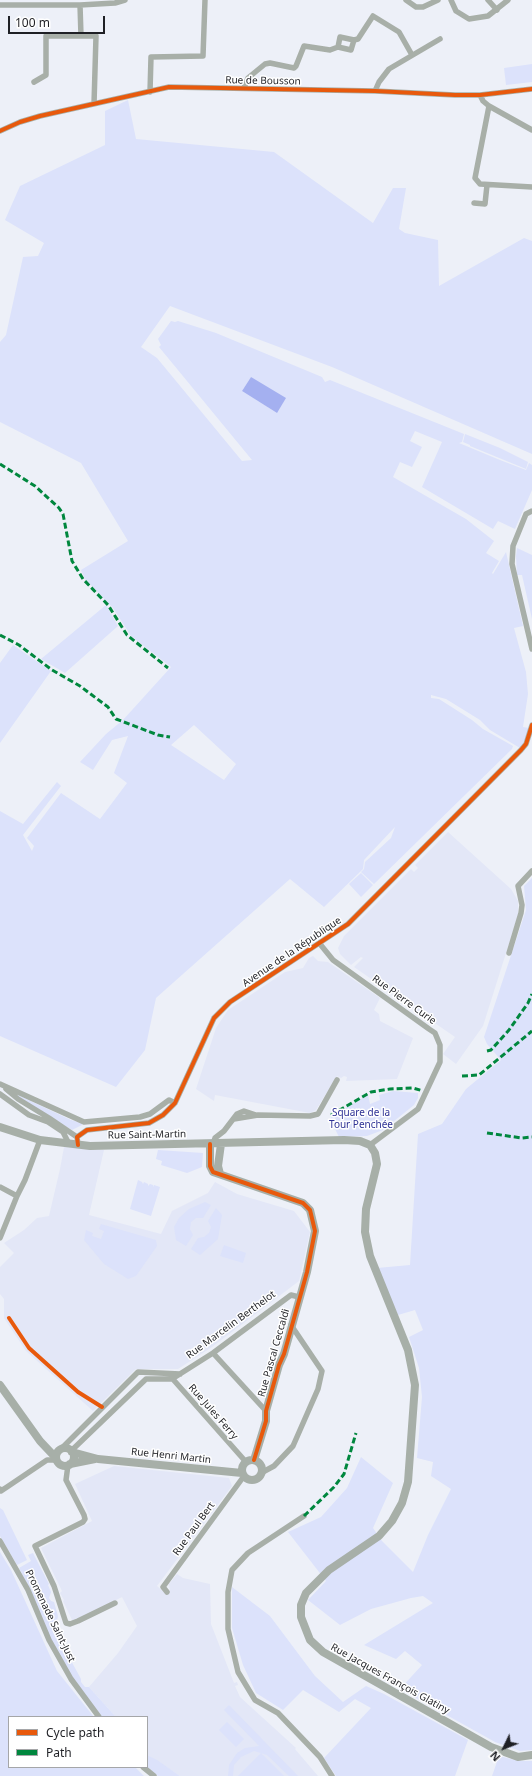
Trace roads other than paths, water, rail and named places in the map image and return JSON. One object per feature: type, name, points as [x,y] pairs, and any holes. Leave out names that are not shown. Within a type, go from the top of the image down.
[{"type":"main road","name":"Rue Saint-Martin","points":[[0,1127],[40,1140],[68,1144],[77,1141],[217,1144],[344,1140],[360,1141],[370,1145]]},
{"type":"main road","points":[[217,1144],[220,1174],[303,1203],[310,1210],[315,1231],[307,1272],[299,1297]]},
{"type":"main road","name":"Rue Jacques François Glatiny","points":[[370,1145],[375,1153],[377,1164],[366,1209],[365,1232],[370,1256],[408,1350],[415,1385],[408,1482],[402,1503],[392,1521],[379,1536],[329,1570],[306,1593],[301,1605],[301,1617],[310,1640],[323,1652],[491,1747],[518,1757],[532,1755]]},
{"type":"main road","name":"Rue Pascal Ceccaldi","points":[[250,1461],[266,1421],[266,1411],[299,1297]]},
{"type":"main road","points":[[0,1386],[40,1441],[60,1464],[69,1465],[74,1457],[72,1452],[67,1448],[61,1449],[40,1441]]},
{"type":"main road","points":[[56,1459],[57,1453],[61,1449]]},
{"type":"main road","name":"Rue Henri Martin","points":[[72,1452],[98,1458],[243,1474]]},
{"type":"main road","name":"Rue Henri Martin","points":[[69,1465],[98,1458]]},
{"type":"main road","points":[[250,1461],[261,1467],[261,1473],[253,1480],[243,1474],[242,1467],[250,1461]]},
{"type":"street","points":[[0,5],[46,3],[80,5],[115,3],[125,0]]},
{"type":"street","points":[[150,92],[152,57],[203,56],[204,0]]},
{"type":"street","points":[[406,0],[416,7],[423,7],[438,0]]},
{"type":"street","points":[[451,0],[456,11],[469,19],[488,16],[508,0]]},
{"type":"street","points":[[488,0],[497,10]]},
{"type":"street","points":[[80,5],[81,36]]},
{"type":"street","points":[[338,47],[340,37],[354,40],[358,39],[372,16],[399,32],[412,55]]},
{"type":"street","points":[[34,82],[46,75],[46,36],[96,36],[94,104]]},
{"type":"street","points":[[375,91],[379,82],[389,69],[440,39]]},
{"type":"street","points":[[244,88],[248,78],[265,64],[270,63],[294,68],[304,46],[330,50],[338,47],[351,50],[354,40]]},
{"type":"street","name":"Rue de Bousson","points":[[0,131],[20,122],[40,116],[169,87],[375,91],[480,95],[532,89]]},
{"type":"street","points":[[480,95],[483,101],[489,106],[532,130]]},
{"type":"street","points":[[489,106],[475,178],[480,184],[532,187]]},
{"type":"street","points":[[474,203],[485,204],[487,185]]},
{"type":"street","points":[[532,511],[526,514],[513,546],[512,564],[532,649]]},
{"type":"street","name":"Avenue de la République","points":[[77,1141],[87,1130],[149,1123],[163,1115],[175,1103],[214,1018],[230,1002],[320,944],[348,924],[521,750],[526,744],[532,725]]},
{"type":"street","points":[[509,953],[521,913],[522,904],[518,886],[532,871]]},
{"type":"street","name":"Rue Pierre Curie","points":[[320,944],[333,960],[434,1034],[440,1045],[440,1062],[418,1109],[370,1145]]},
{"type":"street","points":[[217,1144],[224,1131],[237,1114],[244,1111],[258,1115],[310,1116],[318,1114],[337,1080]]},
{"type":"street","points":[[1,1085],[84,1122],[140,1117],[150,1114],[169,1100],[175,1103]]},
{"type":"street","points":[[1,1085],[18,1099],[49,1118],[77,1141]]},
{"type":"street","points":[[0,1094],[29,1115],[48,1122],[63,1132],[68,1144]]},
{"type":"street","points":[[217,1144],[215,1138],[224,1131]]},
{"type":"street","points":[[0,1238],[25,1180],[40,1140]]},
{"type":"street","points":[[0,1187],[17,1196]]},
{"type":"street","name":"Rue Marcelin Berthelot","points":[[172,1379],[213,1353],[291,1295],[299,1297]]},
{"type":"street","points":[[261,1473],[274,1466],[293,1446],[318,1389],[322,1371],[291,1325]]},
{"type":"street","points":[[213,1353],[266,1411]]},
{"type":"street","points":[[61,1449],[138,1372],[168,1372],[180,1374]]},
{"type":"street","name":"Rue Jules Ferry","points":[[168,1372],[172,1379],[250,1461]]},
{"type":"street","points":[[72,1452],[146,1378],[172,1379]]},
{"type":"street","points":[[102,1407],[109,1414]]},
{"type":"street","points":[[0,1489],[2,1491],[7,1488],[47,1460],[56,1459]]},
{"type":"street","points":[[69,1465],[66,1480],[85,1519],[83,1522],[35,1546],[54,1586],[66,1623],[70,1624],[78,1621],[115,1603]]},
{"type":"street","name":"Rue Paul Bert","points":[[167,1592],[162,1587],[243,1474]]},
{"type":"street","points":[[304,1516],[248,1553],[232,1570],[228,1592],[228,1629],[238,1672],[255,1700],[278,1713],[320,1757],[332,1776]]},
{"type":"street","name":"Promenade Saint-Just","points":[[0,1541],[28,1590],[49,1640],[71,1680],[98,1716]]},
{"type":"street","points":[[144,1768],[154,1776]]},
{"type":"water","points":[[251,377],[286,398],[277,413],[242,391]]},
{"type":"park label","name":"Square de la Tour Penchée","points":[[361,1118]]}]
